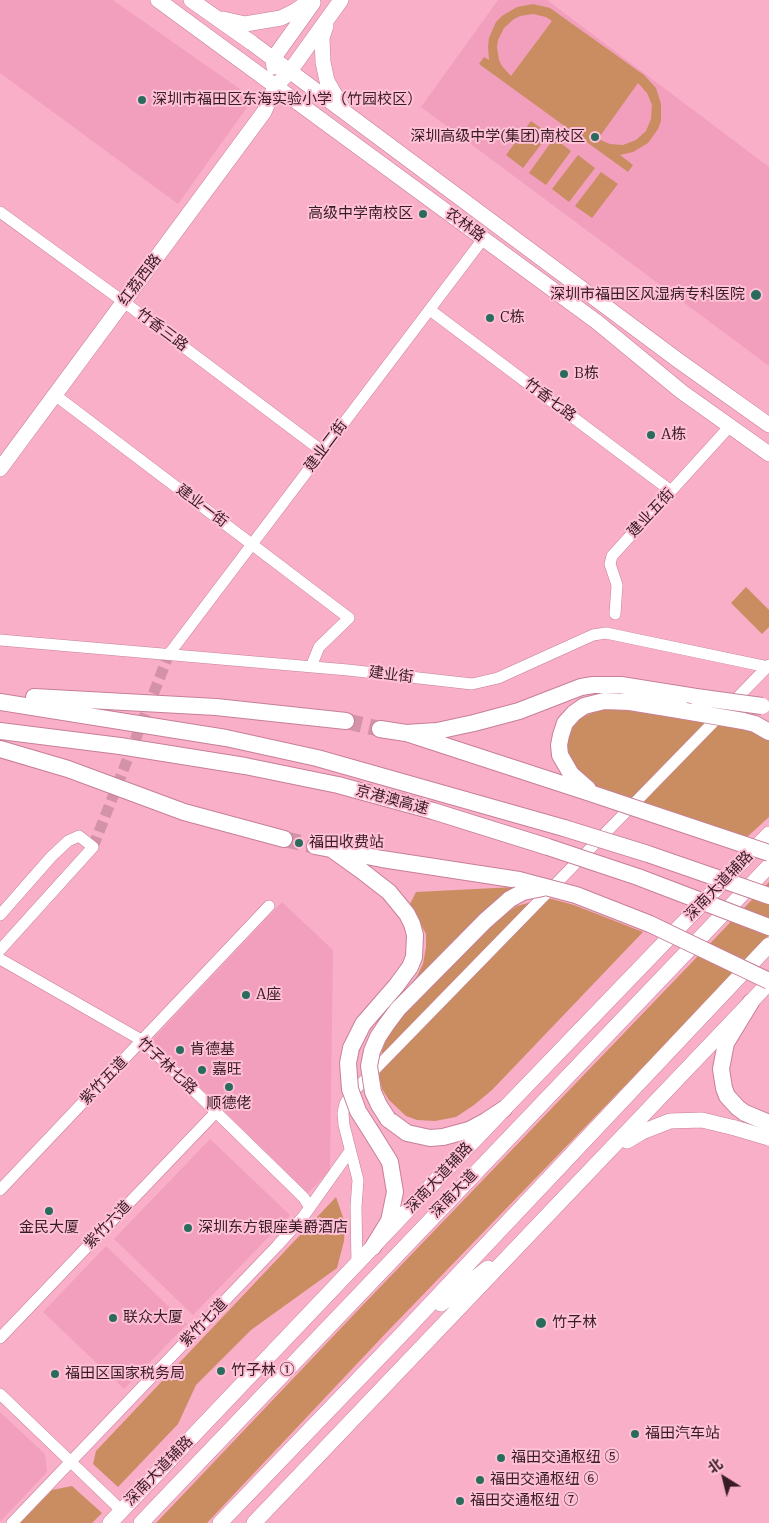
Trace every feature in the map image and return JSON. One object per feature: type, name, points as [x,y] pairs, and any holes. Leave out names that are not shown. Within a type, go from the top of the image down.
[{"type":"highway","points":[[406,733],[437,731],[474,724],[519,711],[594,685],[621,685],[765,707]]},
{"type":"highway","points":[[0,695],[216,707],[346,721]]},
{"type":"highway","points":[[594,794],[571,774],[560,755],[559,745],[565,722],[584,706],[604,701],[630,702],[743,721],[755,724],[769,732]]},
{"type":"highway","name":"京港澳高速","points":[[0,702],[217,736],[317,758],[564,828],[648,854],[769,896]]},
{"type":"highway","points":[[380,729],[406,733],[769,853]]},
{"type":"highway","name":"京港澳高速","points":[[0,731],[120,746],[245,766],[338,785],[433,811],[638,876],[769,926]]},
{"type":"highway","points":[[0,749],[68,769],[184,812],[284,839]]},
{"type":"highway","points":[[373,1247],[389,1221],[395,1192],[390,1162],[358,1111],[350,1089],[348,1063],[351,1048],[363,1024],[410,967],[414,957],[415,936],[407,914],[389,892],[362,871],[322,847],[382,859],[519,880],[585,898],[650,924],[714,953],[769,982]]},
{"type":"highway","points":[[504,1109],[469,1130],[443,1137],[430,1138],[407,1133],[388,1118],[373,1092],[369,1066],[372,1051],[378,1037],[398,1010],[478,928],[510,899],[534,889],[544,888],[560,891]]},
{"type":"highway","points":[[751,1002],[726,1043],[721,1069],[724,1088],[738,1108],[769,1123]]},
{"type":"main road","name":"农林路","points":[[158,0],[597,322],[682,392],[769,454]]},
{"type":"main road","name":"农林路","points":[[191,0],[290,71],[671,355],[769,425]]},
{"type":"main road","points":[[209,13],[245,24],[281,18],[310,0]]},
{"type":"main road","points":[[273,59],[316,0]]},
{"type":"main road","name":"红荔西路","points":[[0,469],[264,112],[275,87],[290,71],[338,4]]},
{"type":"main road","points":[[338,4],[322,38],[323,62],[327,81],[339,104],[350,116]]},
{"type":"main road","name":"红荔西路","points":[[273,59],[275,87]]},
{"type":"main road","name":"深南大道辅路","points":[[110,1523],[769,834]]},
{"type":"main road","name":"深南大道","points":[[141,1523],[769,866]]},
{"type":"main road","points":[[220,1523],[402,1334],[769,945]]},
{"type":"main road","points":[[254,1523],[769,982]]},
{"type":"main road","points":[[471,1176],[485,1153],[504,1109]]},
{"type":"main road","points":[[601,1160],[642,1132],[670,1122],[702,1120],[769,1138]]},
{"type":"main road","points":[[402,1334],[527,1238]]},
{"type":"street","name":"竹香三路","points":[[0,212],[124,302],[322,451]]},
{"type":"street","name":"建业二街","points":[[168,654],[483,239]]},
{"type":"street","name":"竹香七路","points":[[430,310],[671,492]]},
{"type":"street","name":"建业一街","points":[[55,395],[350,618],[319,647],[312,667]]},
{"type":"street","name":"建业五街","points":[[615,614],[617,585],[610,564],[612,556],[730,426]]},
{"type":"street","name":"建业街","points":[[0,640],[312,667],[463,684],[481,683],[498,678],[592,635],[606,633],[768,666]]},
{"type":"street","points":[[357,1265],[356,1207],[358,1180],[344,1125],[343,1113],[350,1095],[768,666]]},
{"type":"street","points":[[0,915],[68,841],[79,836],[93,847],[0,950]]},
{"type":"street","name":"紫竹五道","points":[[0,1190],[269,906]]},
{"type":"street","name":"竹子林七路","points":[[0,959],[143,1041],[295,1189],[309,1206]]},
{"type":"street","name":"紫竹六道","points":[[0,1338],[216,1112]]},
{"type":"street","name":"紫竹七道","points":[[12,1523],[277,1246],[326,1187],[350,1150]]},
{"type":"street","points":[[0,1394],[122,1511]]},
{"type":"shaded area","name":"深圳市福田区东海实验小学（竹园校区）","points":[[0,0],[113,0],[247,94],[248,106],[178,204],[0,73]]},
{"type":"shaded area","name":"深圳高级中学(集团)南校区","points":[[498,0],[547,0],[769,167],[769,366],[421,107]]},
{"type":"shaded area","points":[[533,4],[550,8],[644,75],[656,88],[661,104],[661,121],[648,143],[633,152],[620,155],[633,165],[628,172],[479,64],[484,57],[489,60],[489,38],[496,22],[517,7]],"holes":[[[533,14],[546,17],[552,21],[511,76],[499,60],[498,40],[504,28],[514,19]],[[638,83],[647,93],[652,105],[651,119],[646,131],[636,140],[623,145],[610,144],[598,139]]]},
{"type":"shaded area","points":[[531,121],[549,134],[523,168],[506,155]]},
{"type":"shaded area","points":[[554,138],[571,151],[546,185],[529,173]]},
{"type":"shaded area","points":[[578,155],[595,168],[569,202],[552,189]]},
{"type":"shaded area","points":[[601,172],[618,184],[592,218],[575,206]]},
{"type":"shaded area","points":[[746,587],[769,610],[769,627],[762,634],[731,603]]},
{"type":"shaded area","points":[[614,708],[634,709],[743,729],[759,734],[769,740],[769,817],[747,837],[594,788],[585,781],[566,752],[568,737],[572,728],[582,717],[597,711]]},
{"type":"shaded area","points":[[769,882],[769,935],[700,1008],[386,1333],[207,1523],[156,1523],[360,1308]]},
{"type":"shaded area","points":[[515,887],[495,902],[403,996],[423,964],[426,947],[426,934],[410,904],[416,892]]},
{"type":"shaded area","points":[[542,899],[552,899],[574,905],[643,932],[492,1090],[474,1105],[456,1117],[435,1121],[417,1120],[406,1116],[389,1100],[382,1089],[379,1076],[382,1050],[390,1032],[410,1007],[501,916],[517,906]]},
{"type":"shaded area","points":[[282,902],[333,950],[330,1171],[308,1193],[152,1040]]},
{"type":"shaded area","points":[[210,1139],[290,1215],[193,1315],[114,1239]]},
{"type":"shaded area","points":[[336,1197],[345,1223],[344,1241],[337,1268],[251,1330],[196,1385],[178,1424],[118,1487],[93,1464],[96,1451]]},
{"type":"shaded area","points":[[106,1246],[187,1324],[124,1389],[43,1312]]},
{"type":"shaded area","points":[[0,1412],[45,1454],[47,1472],[0,1522]]},
{"type":"shaded area","points":[[72,1486],[102,1513],[92,1523],[20,1523],[52,1490]]},
{"type":"tunnel","points":[[93,847],[169,654]]},
{"type":"tunnel","points":[[346,721],[380,729]]},
{"type":"tunnel","points":[[284,839],[315,846]]},
{"type":"place","name":"深圳市福田区东海实验小学（竹园校区）","points":[[142,100]]},
{"type":"place","name":"深圳高级中学(集团)南校区","points":[[595,137]]},
{"type":"place","name":"高级中学南校区","points":[[423,214]]},
{"type":"place","name":"深圳市福田区风湿病专科医院","points":[[756,295]]},
{"type":"place","name":"C栋","points":[[490,318]]},
{"type":"place","name":"B栋","points":[[564,374]]},
{"type":"place","name":"A栋","points":[[651,435]]},
{"type":"place","name":"福田收费站","points":[[299,843]]},
{"type":"place","name":"A座","points":[[246,995]]},
{"type":"place","name":"肯德基","points":[[180,1050]]},
{"type":"place","name":"嘉旺","points":[[202,1070]]},
{"type":"place","name":"顺德佬","points":[[229,1087]]},
{"type":"place","name":"金民大厦","points":[[49,1211]]},
{"type":"place","name":"深圳东方银座美爵酒店","points":[[188,1228]]},
{"type":"place","name":"联众大厦","points":[[113,1318]]},
{"type":"place","name":"竹子林","points":[[541,1323]]},
{"type":"place","name":"竹子林 ①","points":[[221,1371]]},
{"type":"place","name":"福田区国家税务局","points":[[55,1374]]},
{"type":"place","name":"福田汽车站","points":[[635,1434]]},
{"type":"place","name":"福田交通枢纽 ⑤","points":[[501,1458]]},
{"type":"place","name":"福田交通枢纽 ⑥","points":[[480,1480]]},
{"type":"place","name":"福田交通枢纽 ⑦","points":[[460,1501]]}]
